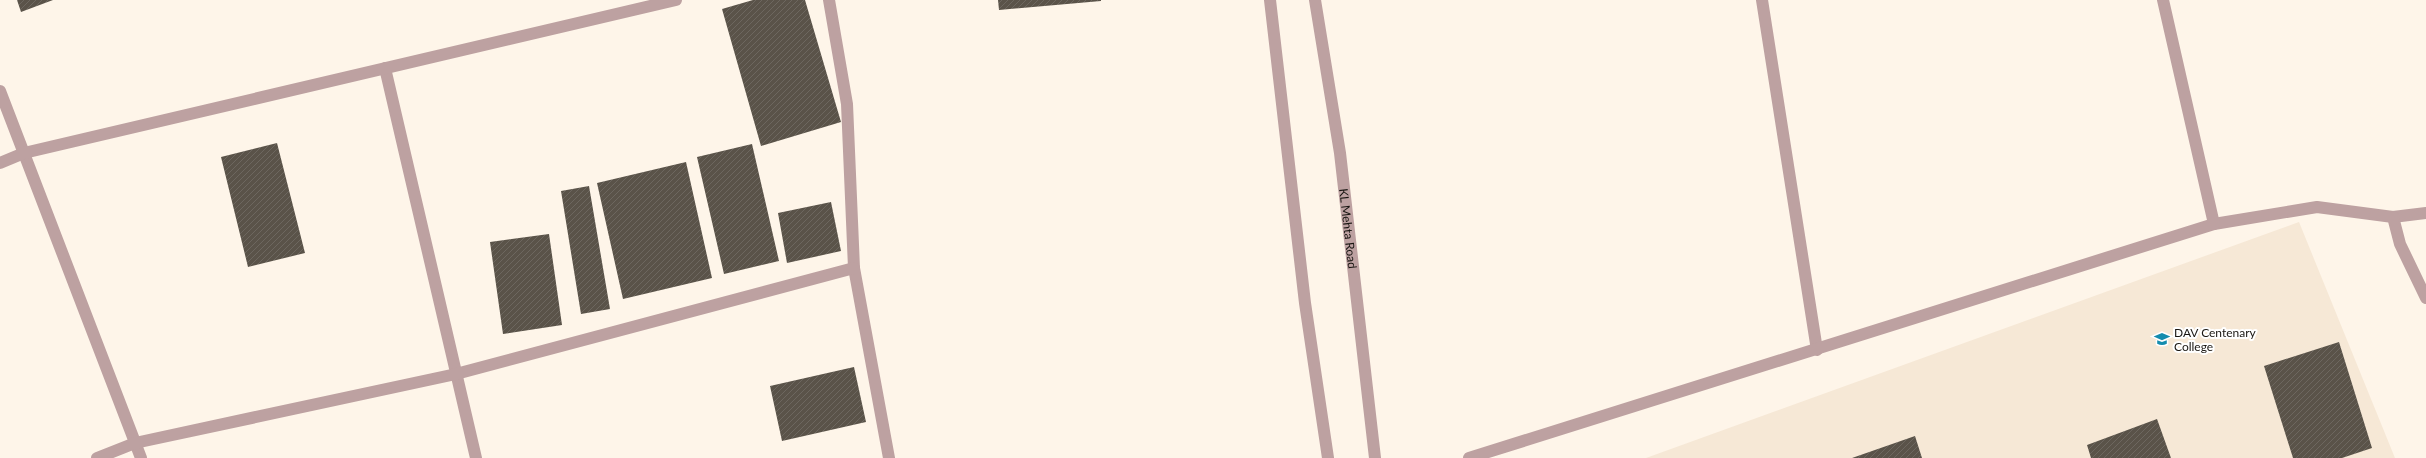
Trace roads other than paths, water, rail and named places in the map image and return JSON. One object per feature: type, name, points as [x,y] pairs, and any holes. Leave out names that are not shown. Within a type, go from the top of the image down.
[{"type":"street","points":[[0,163],[24,153],[676,0]]},
{"type":"street","points":[[829,0],[847,104],[854,268],[888,458]]},
{"type":"street","points":[[1270,0],[1305,304],[1328,458]]},
{"type":"street","name":"KL Mehta Road","points":[[1315,0],[1340,153],[1375,458]]},
{"type":"street","points":[[1762,0],[1817,350]]},
{"type":"street","points":[[2163,0],[2214,224]]},
{"type":"street","points":[[385,68],[476,458]]},
{"type":"street","points":[[0,91],[141,458]]},
{"type":"street","points":[[1469,458],[1817,350],[2214,224],[2317,207],[2393,217],[2426,213]]},
{"type":"street","points":[[2393,217],[2400,244],[2426,298]]},
{"type":"street","points":[[97,458],[135,443],[456,374],[854,268]]},
{"type":"place","name":"DAV Centenary College","points":[[2162,339]]}]
